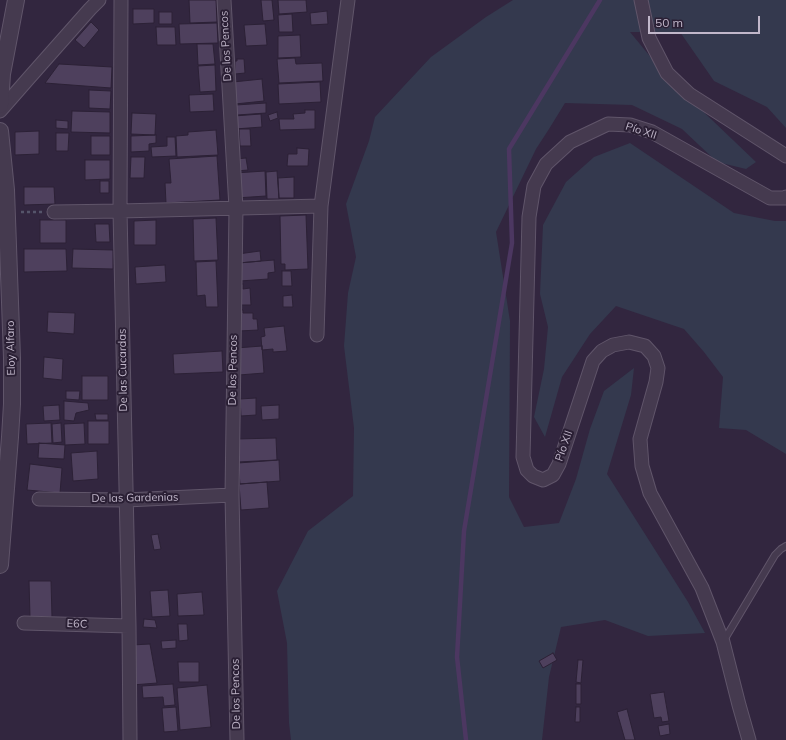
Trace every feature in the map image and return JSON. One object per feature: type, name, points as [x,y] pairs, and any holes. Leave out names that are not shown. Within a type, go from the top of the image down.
[{"type":"street","points":[[0,105],[2,74],[16,0]]},
{"type":"street","points":[[0,111],[90,8],[99,0]]},
{"type":"street","name":"De las Cucardas","points":[[121,0],[120,211],[130,740]]},
{"type":"street","name":"De los Pencos","points":[[224,0],[236,208],[232,495],[237,740]]},
{"type":"street","points":[[317,335],[321,206],[348,0]]},
{"type":"street","points":[[641,0],[649,38],[667,73],[689,94],[786,156]]},
{"type":"street","name":"Pío XII","points":[[748,740],[738,705],[724,642],[702,588],[650,493],[642,466],[640,439],[656,382],[658,368],[654,356],[645,346],[629,342],[613,345],[602,351],[593,361],[559,464],[553,475],[543,480],[533,476],[527,470],[523,457],[529,217],[534,186],[546,164],[570,142],[608,124],[630,125],[652,132],[770,198],[786,197]]},
{"type":"street","name":"Eloy Alfaro","points":[[0,131],[12,358],[12,404],[10,437],[3,477],[0,565]]},
{"type":"street","points":[[54,212],[321,206]]},
{"type":"street","name":"De las Gardenias","points":[[39,499],[126,500],[232,495]]},
{"type":"street","name":"E6C","points":[[24,623],[129,626]]},
{"type":"lane","points":[[724,642],[775,554],[786,546]]},
{"type":"path","points":[[4,200],[54,212]]},
{"type":"shaded area","points":[[513,0],[786,0],[786,128],[767,107],[714,81],[680,32],[630,32],[667,77],[756,162],[746,169],[717,162],[682,129],[632,105],[565,103],[536,149],[496,232],[510,321],[509,497],[524,527],[559,523],[576,479],[590,429],[604,391],[634,368],[631,395],[607,474],[688,602],[705,633],[648,636],[605,620],[561,627],[549,677],[542,740],[291,740],[289,723],[287,643],[277,591],[308,531],[353,496],[354,428],[344,346],[348,293],[356,257],[346,204],[369,141],[375,117],[431,57],[486,17]]},
{"type":"shaded area","points":[[630,143],[734,213],[775,221],[786,221],[786,454],[746,430],[719,428],[723,377],[684,329],[616,306],[590,334],[562,377],[545,437],[534,417],[544,369],[548,327],[540,294],[543,225],[566,182],[594,157]]},
{"type":"building","points":[[189,0],[216,0],[217,22],[190,23]]},
{"type":"building","points":[[261,0],[272,0],[274,20],[263,21]]},
{"type":"building","points":[[278,0],[306,0],[307,12],[279,14]]},
{"type":"building","points":[[133,9],[154,9],[154,23],[133,24]]},
{"type":"building","points":[[327,11],[328,24],[311,25],[310,13]]},
{"type":"building","points":[[159,12],[172,12],[172,24],[159,24]]},
{"type":"building","points":[[292,14],[293,32],[279,32],[278,15]]},
{"type":"building","points":[[91,22],[99,30],[84,48],[75,40]]},
{"type":"building","points":[[217,23],[218,43],[180,44],[179,24]]},
{"type":"building","points":[[265,24],[267,45],[246,46],[244,25]]},
{"type":"building","points":[[156,27],[175,27],[176,45],[157,45]]},
{"type":"building","points":[[300,35],[301,57],[278,58],[278,36]]},
{"type":"building","points":[[197,44],[213,44],[215,64],[198,65]]},
{"type":"building","points":[[295,58],[296,64],[322,63],[323,81],[279,83],[277,59]]},
{"type":"building","points":[[237,59],[244,59],[245,73],[235,74],[235,61],[237,61]]},
{"type":"building","points":[[59,64],[112,67],[111,88],[45,83]]},
{"type":"building","points":[[215,65],[216,91],[200,92],[198,66]]},
{"type":"building","points":[[262,79],[264,101],[235,104],[233,82]]},
{"type":"building","points":[[320,82],[321,102],[279,104],[278,84]]},
{"type":"building","points":[[89,90],[111,91],[110,109],[89,108]]},
{"type":"building","points":[[213,94],[214,111],[190,112],[189,95]]},
{"type":"building","points":[[266,103],[266,113],[237,115],[236,105]]},
{"type":"building","points":[[305,110],[315,110],[315,129],[280,130],[279,119],[294,119],[293,114],[305,113]]},
{"type":"building","points":[[72,111],[110,112],[110,133],[71,132]]},
{"type":"building","points":[[277,112],[278,118],[270,121],[268,115]]},
{"type":"building","points":[[132,113],[156,114],[155,135],[131,134]]},
{"type":"building","points":[[261,114],[262,127],[235,129],[234,116]]},
{"type":"building","points":[[56,120],[68,121],[68,129],[56,128]]},
{"type":"building","points":[[239,129],[250,129],[251,146],[240,146]]},
{"type":"building","points":[[216,130],[218,155],[177,157],[176,136],[188,135],[188,132]]},
{"type":"building","points":[[39,131],[39,154],[15,155],[15,132]]},
{"type":"building","points":[[56,133],[69,133],[68,151],[56,151]]},
{"type":"building","points":[[156,135],[156,143],[149,144],[149,151],[131,152],[131,136]]},
{"type":"building","points":[[91,136],[110,136],[110,155],[91,155]]},
{"type":"building","points":[[167,137],[175,137],[176,156],[152,157],[151,147],[167,146]]},
{"type":"building","points":[[297,148],[309,149],[308,166],[287,166],[288,154],[297,154]]},
{"type":"building","points":[[217,156],[220,200],[166,203],[165,183],[171,183],[169,159]]},
{"type":"building","points":[[131,157],[145,157],[144,178],[130,178]]},
{"type":"building","points":[[246,158],[248,170],[236,171],[235,159]]},
{"type":"building","points":[[85,160],[110,160],[110,179],[85,180]]},
{"type":"building","points":[[265,171],[266,196],[236,198],[235,173]]},
{"type":"building","points":[[277,171],[279,199],[267,199],[266,172]]},
{"type":"building","points":[[294,177],[294,198],[279,198],[278,178]]},
{"type":"building","points":[[100,181],[109,181],[109,193],[100,193]]},
{"type":"building","points":[[24,187],[54,187],[55,204],[24,205]]},
{"type":"building","points":[[306,215],[308,269],[285,270],[285,264],[281,264],[280,216]]},
{"type":"building","points":[[216,218],[218,260],[194,261],[193,219]]},
{"type":"building","points":[[40,220],[66,220],[66,243],[40,243]]},
{"type":"building","points":[[156,220],[156,245],[134,245],[134,221]]},
{"type":"building","points":[[95,224],[109,224],[110,242],[96,242]]},
{"type":"building","points":[[24,249],[66,249],[67,271],[24,272]]},
{"type":"building","points":[[73,249],[113,250],[113,269],[72,268]]},
{"type":"building","points":[[260,251],[261,261],[239,263],[238,254]]},
{"type":"building","points":[[274,260],[275,272],[268,273],[268,279],[240,281],[238,263]]},
{"type":"building","points":[[216,261],[218,307],[206,307],[205,295],[197,296],[196,262]]},
{"type":"building","points":[[165,265],[166,282],[136,284],[135,267]]},
{"type":"building","points":[[282,271],[291,271],[292,286],[282,286]]},
{"type":"building","points":[[243,284],[243,289],[250,288],[251,305],[238,305],[237,285]]},
{"type":"building","points":[[292,295],[293,307],[283,307],[283,296]]},
{"type":"building","points":[[237,310],[243,310],[243,313],[253,313],[253,319],[257,319],[258,330],[239,331]]},
{"type":"building","points":[[48,312],[75,313],[74,334],[47,332]]},
{"type":"building","points":[[284,326],[287,351],[273,352],[273,349],[262,350],[261,337],[265,336],[264,328]]},
{"type":"building","points":[[262,346],[264,373],[239,375],[236,348]]},
{"type":"building","points":[[222,351],[223,372],[174,374],[173,354]]},
{"type":"building","points":[[44,357],[63,359],[62,380],[43,378]]},
{"type":"building","points":[[82,376],[108,376],[108,400],[82,400]]},
{"type":"building","points":[[66,391],[80,391],[79,400],[66,399]]},
{"type":"building","points":[[256,398],[256,415],[241,416],[240,399]]},
{"type":"building","points":[[64,401],[88,403],[89,410],[76,413],[74,421],[64,420]]},
{"type":"building","points":[[59,405],[60,420],[44,421],[43,406]]},
{"type":"building","points":[[279,405],[279,419],[262,420],[261,406]]},
{"type":"building","points":[[95,414],[108,414],[108,420],[96,420]]},
{"type":"building","points":[[88,421],[109,421],[109,444],[88,444]]},
{"type":"building","points":[[51,423],[52,443],[27,444],[26,424]]},
{"type":"building","points":[[61,423],[62,442],[53,443],[52,424]]},
{"type":"building","points":[[84,423],[85,444],[65,445],[64,424]]},
{"type":"building","points":[[276,438],[277,460],[238,462],[237,439]]},
{"type":"building","points":[[39,443],[65,445],[64,459],[38,458]]},
{"type":"building","points":[[97,451],[98,479],[73,481],[71,453]]},
{"type":"building","points":[[279,460],[280,481],[240,484],[238,463]]},
{"type":"building","points":[[30,464],[62,468],[60,493],[27,490]]},
{"type":"building","points":[[267,482],[269,508],[241,510],[239,484]]},
{"type":"building","points":[[158,534],[161,549],[154,550],[151,535]]},
{"type":"building","points":[[29,581],[51,581],[52,617],[30,617]]},
{"type":"building","points":[[168,590],[170,616],[152,617],[150,591]]},
{"type":"building","points":[[202,592],[204,615],[178,616],[177,594]]},
{"type":"building","points":[[144,619],[155,620],[157,628],[143,627]]},
{"type":"building","points":[[178,624],[187,624],[188,640],[179,641]]},
{"type":"building","points":[[176,640],[176,648],[162,649],[161,641]]},
{"type":"building","points":[[150,644],[157,683],[132,685],[132,645]]},
{"type":"building","points":[[553,653],[557,660],[543,668],[539,661]]},
{"type":"building","points":[[578,660],[583,660],[581,683],[576,682]]},
{"type":"building","points":[[178,662],[199,662],[199,682],[179,682]]},
{"type":"building","points":[[173,684],[175,705],[164,706],[163,697],[143,698],[142,686]]},
{"type":"building","points":[[576,684],[581,684],[581,704],[576,704]]},
{"type":"building","points":[[207,685],[211,727],[180,730],[177,688]]},
{"type":"building","points":[[664,692],[669,721],[662,722],[661,717],[654,718],[650,694]]},
{"type":"building","points":[[176,707],[178,731],[164,732],[162,708]]},
{"type":"building","points":[[576,707],[580,707],[580,722],[575,722]]},
{"type":"building","points":[[627,709],[635,740],[625,740],[617,712]]},
{"type":"building","points":[[669,724],[670,734],[660,736],[658,726]]},
{"type":"waterway","points":[[466,740],[457,657],[464,531],[512,243],[509,149],[600,0]]}]
